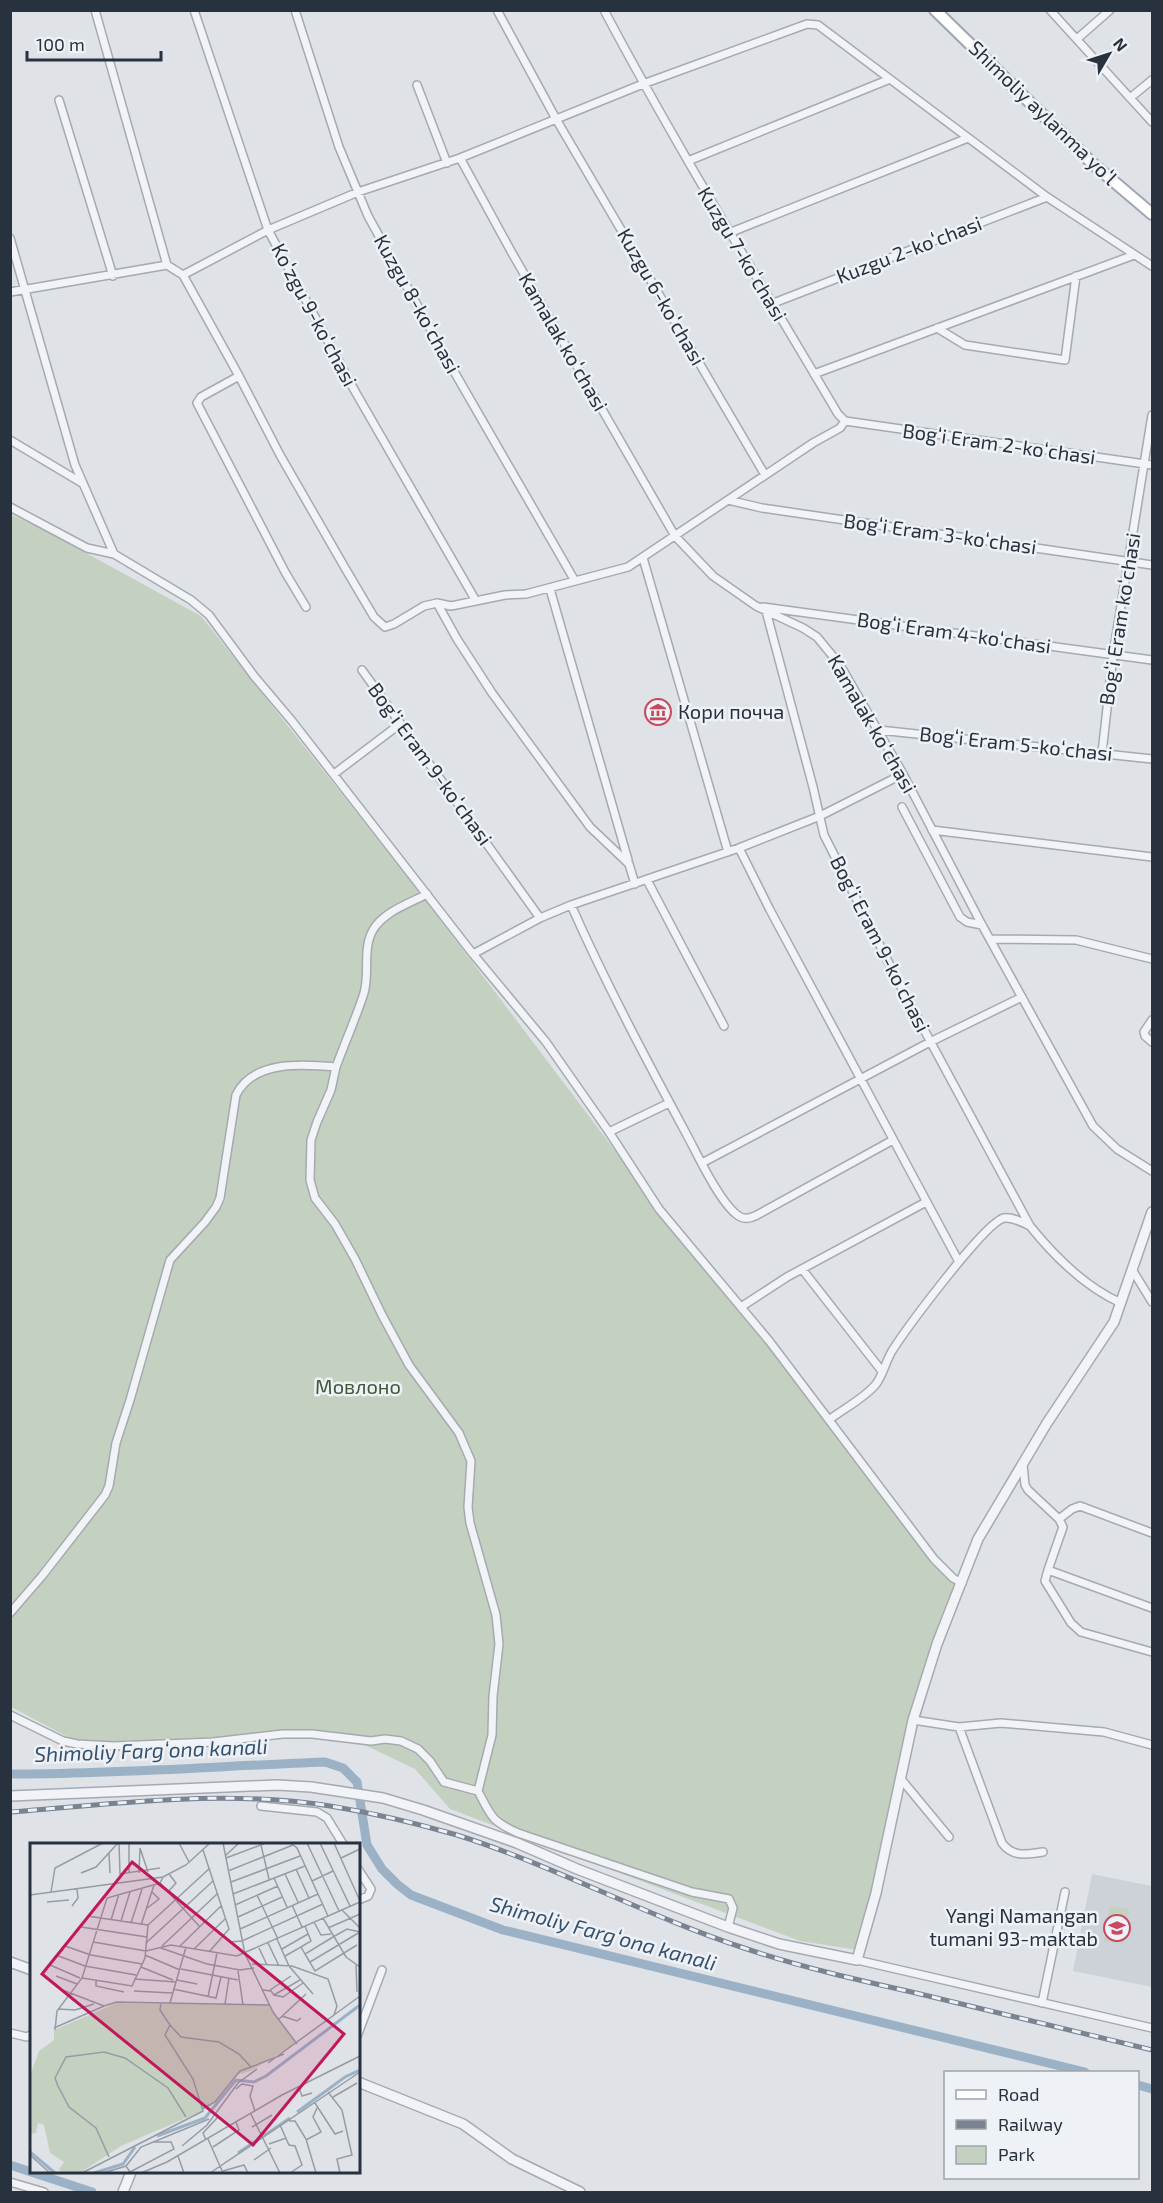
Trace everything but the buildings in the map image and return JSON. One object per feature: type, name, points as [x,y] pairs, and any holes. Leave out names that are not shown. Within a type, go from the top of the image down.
[{"type":"main road","name":"Shimoliy aylanma yoʻl","points":[[935,10],[1092,163],[1152,214]]},
{"type":"street","points":[[95,10],[167,265]]},
{"type":"street","name":"Koʻzgu 9-koʻchasi","points":[[194,10],[268,230],[356,393],[476,601]]},
{"type":"street","name":"Kuzgu 8-koʻchasi","points":[[295,10],[339,147],[368,216],[448,361],[575,581]]},
{"type":"street","name":"Kuzgu 6-koʻchasi","points":[[497,10],[556,119],[765,475]]},
{"type":"street","name":"Kuzgu 7-koʻchasi","points":[[604,10],[643,84],[729,233],[838,414],[845,421]]},
{"type":"street","points":[[1050,10],[1152,122]]},
{"type":"street","points":[[1077,39],[1110,10]]},
{"type":"street","points":[[183,274],[268,230],[358,192],[447,163],[643,84],[807,24],[818,26],[1047,197],[1152,266]]},
{"type":"street","points":[[688,161],[890,79]]},
{"type":"street","points":[[1130,98],[1152,80]]},
{"type":"street","points":[[417,85],[447,163]]},
{"type":"street","points":[[59,100],[113,276]]},
{"type":"street","points":[[729,233],[968,138]]},
{"type":"street","name":"Kamalak koʻchasi","points":[[460,158],[675,536],[713,576],[756,606],[804,628],[817,637],[840,665],[879,730],[982,926],[1093,1125],[1117,1149],[1152,1171]]},
{"type":"street","name":"Kuzgu 2-koʻchasi","points":[[771,304],[1047,197]]},
{"type":"street","points":[[10,238],[58,409],[82,483],[114,554]]},
{"type":"street","points":[[814,374],[1134,255]]},
{"type":"street","points":[[10,292],[167,265],[183,274],[280,455],[374,617],[385,627],[424,606],[437,603],[451,606],[550,589],[628,567],[765,475],[840,428],[845,421]]},
{"type":"street","points":[[937,328],[964,345],[1065,360],[1077,276]]},
{"type":"street","points":[[239,376],[201,397],[197,403],[275,554],[306,607]]},
{"type":"street","name":"Bogʻi Eram koʻchasi","points":[[1102,753],[1113,655],[1148,465],[1152,415]]},
{"type":"street","name":"Bogʻi Eram 2-koʻchasi","points":[[845,421],[1148,465]]},
{"type":"street","points":[[10,440],[82,483]]},
{"type":"street","name":"Bogʻi Eram 3-koʻchasi","points":[[728,500],[762,508],[1152,565]]},
{"type":"street","points":[[10,507],[87,548],[114,554],[191,600],[209,615],[254,676],[546,1042],[659,1209],[770,1342],[933,1559],[953,1578],[962,1583]]},
{"type":"street","points":[[643,558],[728,852]]},
{"type":"street","points":[[550,589],[635,884]]},
{"type":"street","points":[[437,603],[492,693],[569,799],[600,839],[618,852],[629,864]]},
{"type":"street","name":"Bogʻi Eram 4-koʻchasi","points":[[756,606],[1152,660]]},
{"type":"street","name":"Bogʻi Eram 9-koʻchasi","points":[[766,611],[824,835],[930,1042],[1030,1226],[1044,1244],[1076,1274],[1103,1294],[1121,1303]]},
{"type":"street","name":"Bogʻi Eram 9-koʻchasi","points":[[362,670],[540,918]]},
{"type":"street","points":[[334,774],[400,724]]},
{"type":"street","name":"Bogʻi Eram 5-koʻchasi","points":[[879,730],[1152,759]]},
{"type":"street","points":[[474,954],[540,918],[571,905],[739,848],[820,816],[903,774]]},
{"type":"street","points":[[902,807],[960,917],[967,922],[982,926]]},
{"type":"street","points":[[932,830],[1152,857]]},
{"type":"street","points":[[739,848],[860,1080],[959,1262]]},
{"type":"street","points":[[647,880],[724,1026]]},
{"type":"street","points":[[427,894],[386,916],[372,931],[366,960],[367,975],[364,992],[336,1066],[331,1090],[316,1122],[311,1140],[310,1180],[315,1198],[335,1224],[355,1259],[409,1365],[459,1433],[471,1461],[468,1507],[496,1615],[499,1644],[493,1696],[492,1736],[478,1791],[496,1822],[518,1833],[692,1892],[729,1899],[733,1908],[728,1926]]},
{"type":"street","points":[[571,905],[669,1103],[702,1163],[737,1216],[747,1219],[757,1215],[893,1140]]},
{"type":"street","points":[[990,939],[1076,940],[1152,959]]},
{"type":"street","points":[[702,1163],[930,1042],[1022,998]]},
{"type":"street","points":[[1152,1020],[1144,1032],[1152,1042]]},
{"type":"street","points":[[10,1612],[24,1599],[87,1520],[110,1486],[116,1443],[170,1260],[205,1222],[220,1198],[236,1095],[241,1086],[248,1078],[259,1073],[284,1067],[336,1066]]},
{"type":"street","points":[[609,1132],[669,1103]]},
{"type":"street","points":[[741,1307],[802,1269],[926,1202]]},
{"type":"street","points":[[857,1960],[876,1893],[913,1719],[937,1644],[978,1539],[1023,1462],[1114,1322],[1152,1212]]},
{"type":"street","points":[[829,1420],[871,1389],[880,1378],[881,1370],[909,1326],[959,1262],[998,1220],[1013,1219],[1030,1226]]},
{"type":"street","points":[[802,1269],[881,1370]]},
{"type":"street","points":[[1133,1271],[1152,1302]]},
{"type":"street","points":[[1023,1462],[1025,1485],[1028,1490],[1059,1519],[1063,1527],[1045,1581],[1071,1623],[1081,1632],[1152,1652]]},
{"type":"street","points":[[1059,1519],[1080,1506],[1152,1533]]},
{"type":"street","points":[[1048,1570],[1152,1608]]},
{"type":"street","points":[[10,1715],[63,1741],[77,1744],[114,1746],[213,1742],[283,1734],[401,1741],[418,1749],[430,1761],[444,1782],[478,1791]]},
{"type":"street","points":[[913,1719],[959,1727],[1001,1723],[1104,1732],[1152,1745]]},
{"type":"street","points":[[959,1727],[1002,1843],[1016,1854],[1043,1852]]},
{"type":"street","points":[[901,1779],[949,1837]]},
{"type":"street","points":[[10,1796],[266,1786],[311,1787],[383,1798],[517,1843],[577,1869],[779,1944],[1152,2028]]},
{"type":"street","points":[[261,1806],[317,1812],[327,1818],[343,1843]]},
{"type":"street","points":[[360,1872],[371,1888],[371,1893],[360,1899]]},
{"type":"street","points":[[1042,2003],[1065,1892]]},
{"type":"street","points":[[10,1962],[30,1969]]},
{"type":"street","points":[[360,2029],[382,1970]]},
{"type":"street","points":[[10,2033],[23,2037],[30,2035]]},
{"type":"street","points":[[360,2083],[462,2124],[512,2159],[580,2193]]},
{"type":"street","points":[[124,2191],[131,2173]]},
{"type":"street","points":[[10,2182],[44,2193]]},
{"type":"shaded area","name":"Yangi Namangan tumani 93-maktab","points":[[1092,1874],[1152,1886],[1152,1987],[1073,1971]]},
{"type":"green space","name":"Мовлоно","points":[[10,514],[46,531],[201,616],[420,893],[698,1260],[756,1323],[956,1585],[858,1950],[800,1941],[450,1809],[415,1769],[352,1739],[300,1729],[96,1752],[11,1707]]},
{"type":"green space","points":[[1110,1906],[1129,1909],[1123,1944],[1104,1941]]},
{"type":"waterway","name":"Shimoliy Fargʻona kanali","points":[[10,1774],[325,1762],[343,1768],[357,1782],[367,1845],[382,1869],[411,1895],[503,1930],[1081,2071]]},
{"type":"waterway","name":"Shimoliy Fargʻona kanali","points":[[1139,2085],[1152,2089]]},
{"type":"waterway","points":[[10,2165],[30,2172]]},
{"type":"waterway","points":[[34,2173],[92,2192]]},
{"type":"railway","points":[[10,1812],[210,1798],[290,1801],[378,1815],[457,1835],[493,1847],[672,1921],[765,1955],[829,1973],[1152,2050]]},
{"type":"place","name":"Кори почча","points":[[658,712]]},
{"type":"place","name":"Yangi Namangan tumani 93-maktab","points":[[1117,1928]]}]
